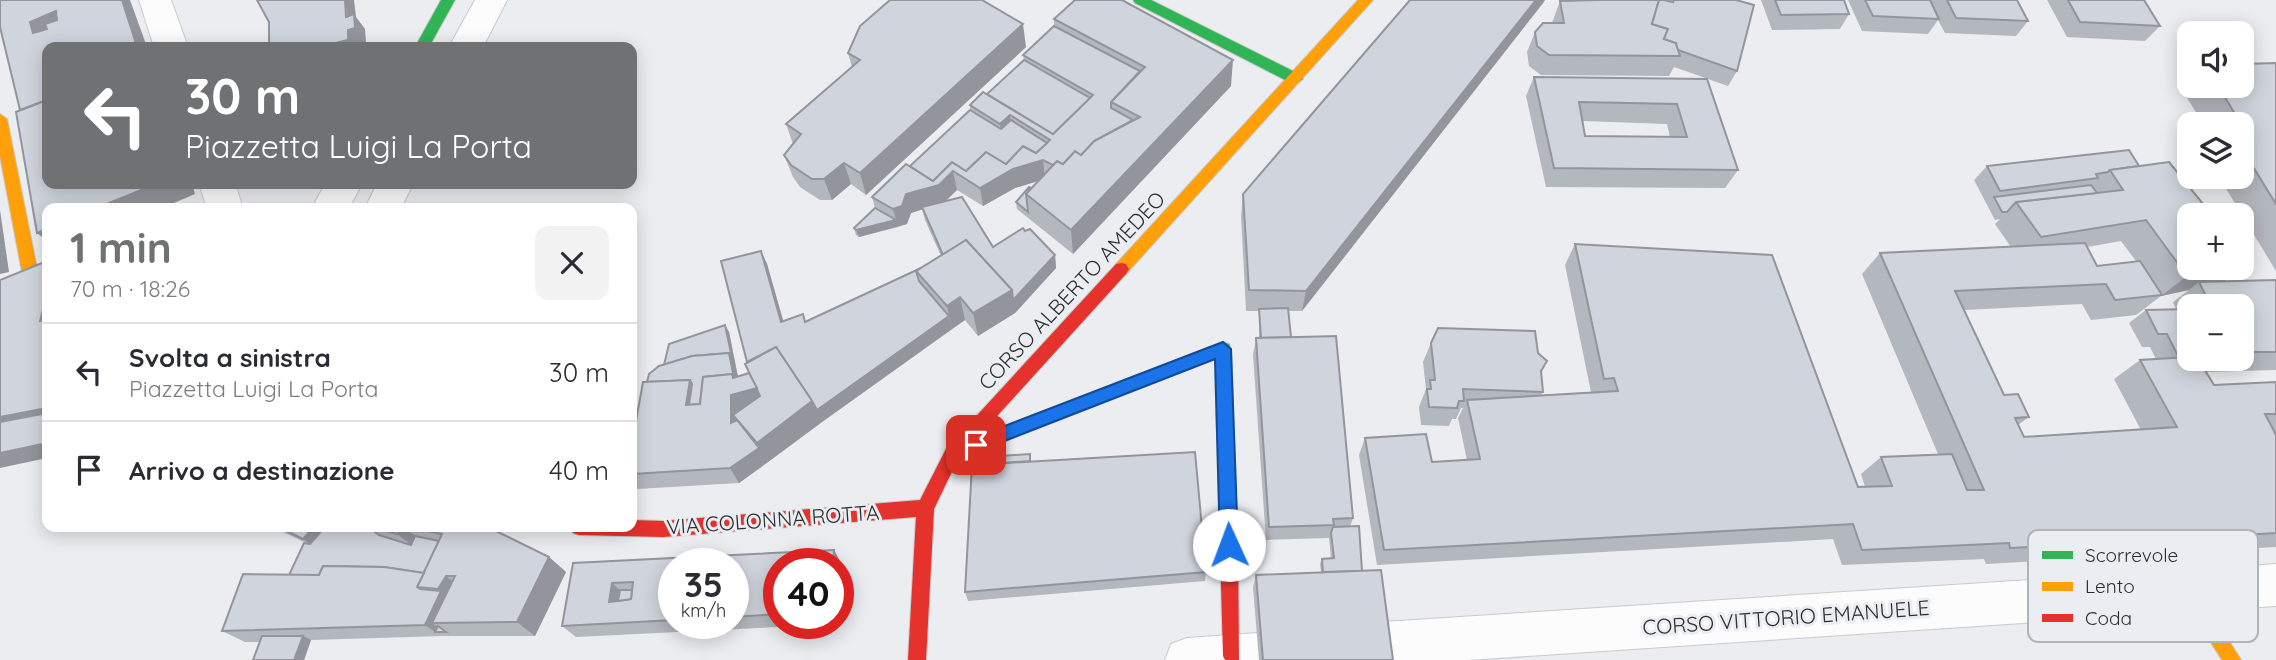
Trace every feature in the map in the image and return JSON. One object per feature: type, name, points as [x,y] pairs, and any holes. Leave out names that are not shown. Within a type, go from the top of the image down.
[{"type":"street","points":[[155,0],[169,42]]},
{"type":"street","points":[[425,42],[448,0]]},
{"type":"street","points":[[469,42],[491,0]]},
{"type":"street","points":[[1140,0],[1296,79]]},
{"type":"street","name":"CORSO ALBERTO AMEDEO","points":[[917,660],[925,508],[952,454],[1366,0]]},
{"type":"street","points":[[1,128],[26,285]]},
{"type":"street","points":[[952,454],[1223,349],[1245,656],[1187,660]]},
{"type":"street","name":"VIA COLONNA ROTTA","points":[[637,528],[925,508]]},
{"type":"street","name":"CORSO VITTORIO EMANUELE","points":[[2258,586],[2276,585]]},
{"type":"street","name":"CORSO VITTORIO EMANUELE","points":[[1384,644],[2028,602]]},
{"type":"street","points":[[2221,642],[2232,660]]},
{"type":"building","points":[[0,0],[122,0],[135,42],[42,42],[42,102],[20,110],[0,27]],"holes":[[[56,11],[57,20],[45,24],[47,29],[33,33],[30,22]]]},
{"type":"building","points":[[257,0],[345,0],[346,17],[354,14],[355,28],[348,30],[348,40],[340,42],[269,42],[269,22]]},
{"type":"building","points":[[890,0],[982,0],[1023,24],[860,173],[844,163],[824,179],[812,179],[791,165],[784,155],[801,134],[786,124],[860,60],[848,53],[860,26]]},
{"type":"building","points":[[1075,0],[1122,0],[1233,60],[1071,230],[1026,194],[1057,161],[1063,164],[1075,151],[1081,155],[1094,141],[1140,117],[1111,102],[1145,67],[1054,19]]},
{"type":"building","points":[[1410,0],[1536,0],[1306,291],[1249,290],[1243,194]]},
{"type":"building","points":[[1659,0],[1652,24],[1668,29],[1664,39],[1676,43],[1680,56],[1549,55],[1537,46],[1535,32],[1543,23],[1564,23],[1560,1]]},
{"type":"building","points":[[1659,0],[1736,0],[1754,5],[1737,71],[1678,50],[1676,43],[1664,39],[1668,29],[1652,24]]},
{"type":"building","points":[[1775,0],[1844,0],[1849,14],[1781,15]]},
{"type":"building","points":[[1865,0],[1930,0],[1939,19],[1873,16]]},
{"type":"building","points":[[1947,0],[2017,0],[2028,21],[1956,18]]},
{"type":"building","points":[[2068,0],[2144,0],[2160,26],[2080,22]]},
{"type":"building","points":[[1054,26],[1140,71],[1111,102],[1111,108],[1133,120],[1094,141],[1081,155],[1075,151],[1063,164],[1057,161],[1053,165],[1043,160],[1013,169],[980,188],[953,171],[939,185],[906,194],[902,206],[893,209],[872,197],[906,164],[933,181],[952,162],[966,171],[986,152],[1006,164],[1023,146],[1036,153],[1050,140],[1010,115],[1000,124],[970,105],[983,92],[1053,134],[1093,95],[1023,55]]},
{"type":"building","points":[[1024,60],[1090,98],[1053,134],[987,94]]},
{"type":"building","points":[[2276,63],[2276,204],[2254,168],[2254,112],[2234,112],[2225,98],[2254,98],[2254,64]]},
{"type":"building","points":[[1534,77],[1707,79],[1738,170],[1554,168]],"holes":[[[1579,102],[1677,104],[1687,137],[1585,136]]]},
{"type":"building","points":[[42,102],[42,189],[144,189],[109,203],[42,203],[42,231],[37,233],[16,112]]},
{"type":"building","points":[[970,110],[1001,129],[1011,120],[1047,143],[1036,153],[1023,146],[1006,164],[986,152],[966,171],[952,162],[933,181],[910,166]]},
{"type":"building","points":[[2129,150],[2139,166],[2096,174],[2098,178],[2000,191],[1987,166]]},
{"type":"building","points":[[2169,162],[2177,172],[2177,189],[2191,189],[2202,203],[2177,203],[2177,262],[2146,220],[2041,237],[2016,202],[2123,190],[2110,170]]},
{"type":"building","points":[[2091,185],[2097,193],[2016,202],[2007,212],[2002,212],[1994,197]]},
{"type":"building","points":[[1031,188],[1026,194],[1028,212],[1016,202]]},
{"type":"building","points":[[962,197],[993,247],[1023,228],[1025,231],[1030,229],[1055,255],[1013,300],[1012,290],[966,240],[943,255],[922,207]]},
{"type":"building","points":[[875,208],[896,220],[856,230],[854,228]]},
{"type":"building","points":[[966,240],[1012,290],[973,313],[960,297],[947,306],[916,271]]},
{"type":"building","points":[[2085,243],[2097,266],[2140,261],[2162,295],[2115,300],[2106,284],[1955,291],[2004,395],[2018,394],[2029,417],[2015,418],[2024,437],[2177,427],[2140,360],[2177,358],[2177,371],[2205,371],[2214,385],[2276,382],[2276,414],[2265,414],[2276,435],[2276,533],[2258,534],[2258,530],[2028,530],[2028,547],[2010,548],[2009,543],[1862,550],[1853,524],[1384,550],[1365,438],[1426,434],[1432,462],[1480,459],[1467,400],[1618,391],[1614,378],[1604,379],[1575,244],[1772,255],[1858,487],[1892,486],[1881,457],[1952,454],[1967,490],[1984,490],[1880,253]]},
{"type":"building","points":[[761,251],[781,322],[803,314],[805,322],[921,268],[916,271],[919,281],[949,316],[817,410],[776,347],[747,362],[721,261]]},
{"type":"building","points":[[42,263],[42,409],[0,417],[0,280]]},
{"type":"building","points":[[2276,280],[2276,352],[2254,352],[2254,294],[2205,294],[2199,282]]},
{"type":"building","points":[[1288,308],[1291,337],[1261,338],[1259,309]]},
{"type":"building","points":[[2177,309],[2177,354],[2167,334],[2158,334],[2146,310]]},
{"type":"building","points":[[725,325],[732,358],[729,353],[692,356],[664,365],[669,344]]},
{"type":"building","points":[[1438,328],[1535,331],[1538,353],[1547,361],[1541,371],[1543,392],[1463,389],[1464,401],[1459,401],[1457,408],[1429,407],[1427,389],[1431,389],[1430,380],[1435,380],[1431,343]]},
{"type":"building","points":[[1336,336],[1353,518],[1333,519],[1334,525],[1269,527],[1256,338]]},
{"type":"building","points":[[776,347],[812,401],[757,443],[733,415],[760,396],[745,364]]},
{"type":"building","points":[[729,353],[734,378],[732,374],[703,377],[700,404],[689,405],[692,384],[690,380],[647,382],[649,374],[659,366],[692,356]]},
{"type":"building","points":[[749,373],[757,388],[731,395],[731,423],[737,420],[759,448],[730,468],[637,474],[637,415],[643,382],[690,380],[686,405],[700,404],[703,377],[732,374],[733,378]]},
{"type":"building","points":[[42,414],[42,444],[0,453],[0,422]]},
{"type":"building","points":[[1195,452],[1206,572],[965,592],[972,465]]},
{"type":"building","points":[[1030,454],[1030,461],[1001,463],[1002,456]]},
{"type":"building","points":[[1359,526],[1362,571],[1323,572],[1322,559],[1334,558],[1331,533],[1333,527]]},
{"type":"building","points":[[288,532],[309,532],[303,539]]},
{"type":"building","points":[[321,532],[375,532],[411,545],[415,536],[439,541],[424,573],[384,567],[323,566],[319,575],[289,575],[304,543],[310,544]]},
{"type":"building","points":[[432,532],[498,532],[549,557],[517,622],[432,623],[455,576],[446,576],[438,589],[417,587],[442,534]]},
{"type":"building","points":[[749,554],[763,554],[763,615],[749,616]]},
{"type":"building","points":[[658,559],[658,621],[562,626],[573,563]],"holes":[[[633,582],[631,599],[609,602],[612,583]]]},
{"type":"building","points":[[323,566],[384,567],[424,573],[417,587],[441,591],[425,625],[222,631],[243,574],[319,575]]},
{"type":"building","points":[[1381,570],[1393,660],[1263,660],[1256,575]]},
{"type":"building","points":[[620,590],[632,590],[631,599],[618,601]]},
{"type":"building","points":[[438,626],[446,632],[435,632]]},
{"type":"building","points":[[262,636],[303,636],[294,660],[253,660]]},
{"type":"traffic: fast","points":[[425,42],[448,0]]},
{"type":"traffic: fast","points":[[1140,0],[1296,79]]},
{"type":"traffic: fast","points":[[957,452],[1223,349],[1229,548]]},
{"type":"traffic: slow","points":[[1121,269],[1366,0]]},
{"type":"traffic: slow","points":[[0,119],[32,283]]},
{"type":"traffic: slow","points":[[2221,642],[2232,660]]},
{"type":"traffic: jam","points":[[917,660],[925,508],[952,454],[1121,269]]},
{"type":"traffic: jam","points":[[637,528],[663,529],[925,508]]},
{"type":"traffic: jam","points":[[1229,548],[1232,656]]},
{"type":"route","points":[[976,445],[1223,349],[1229,545]]}]
